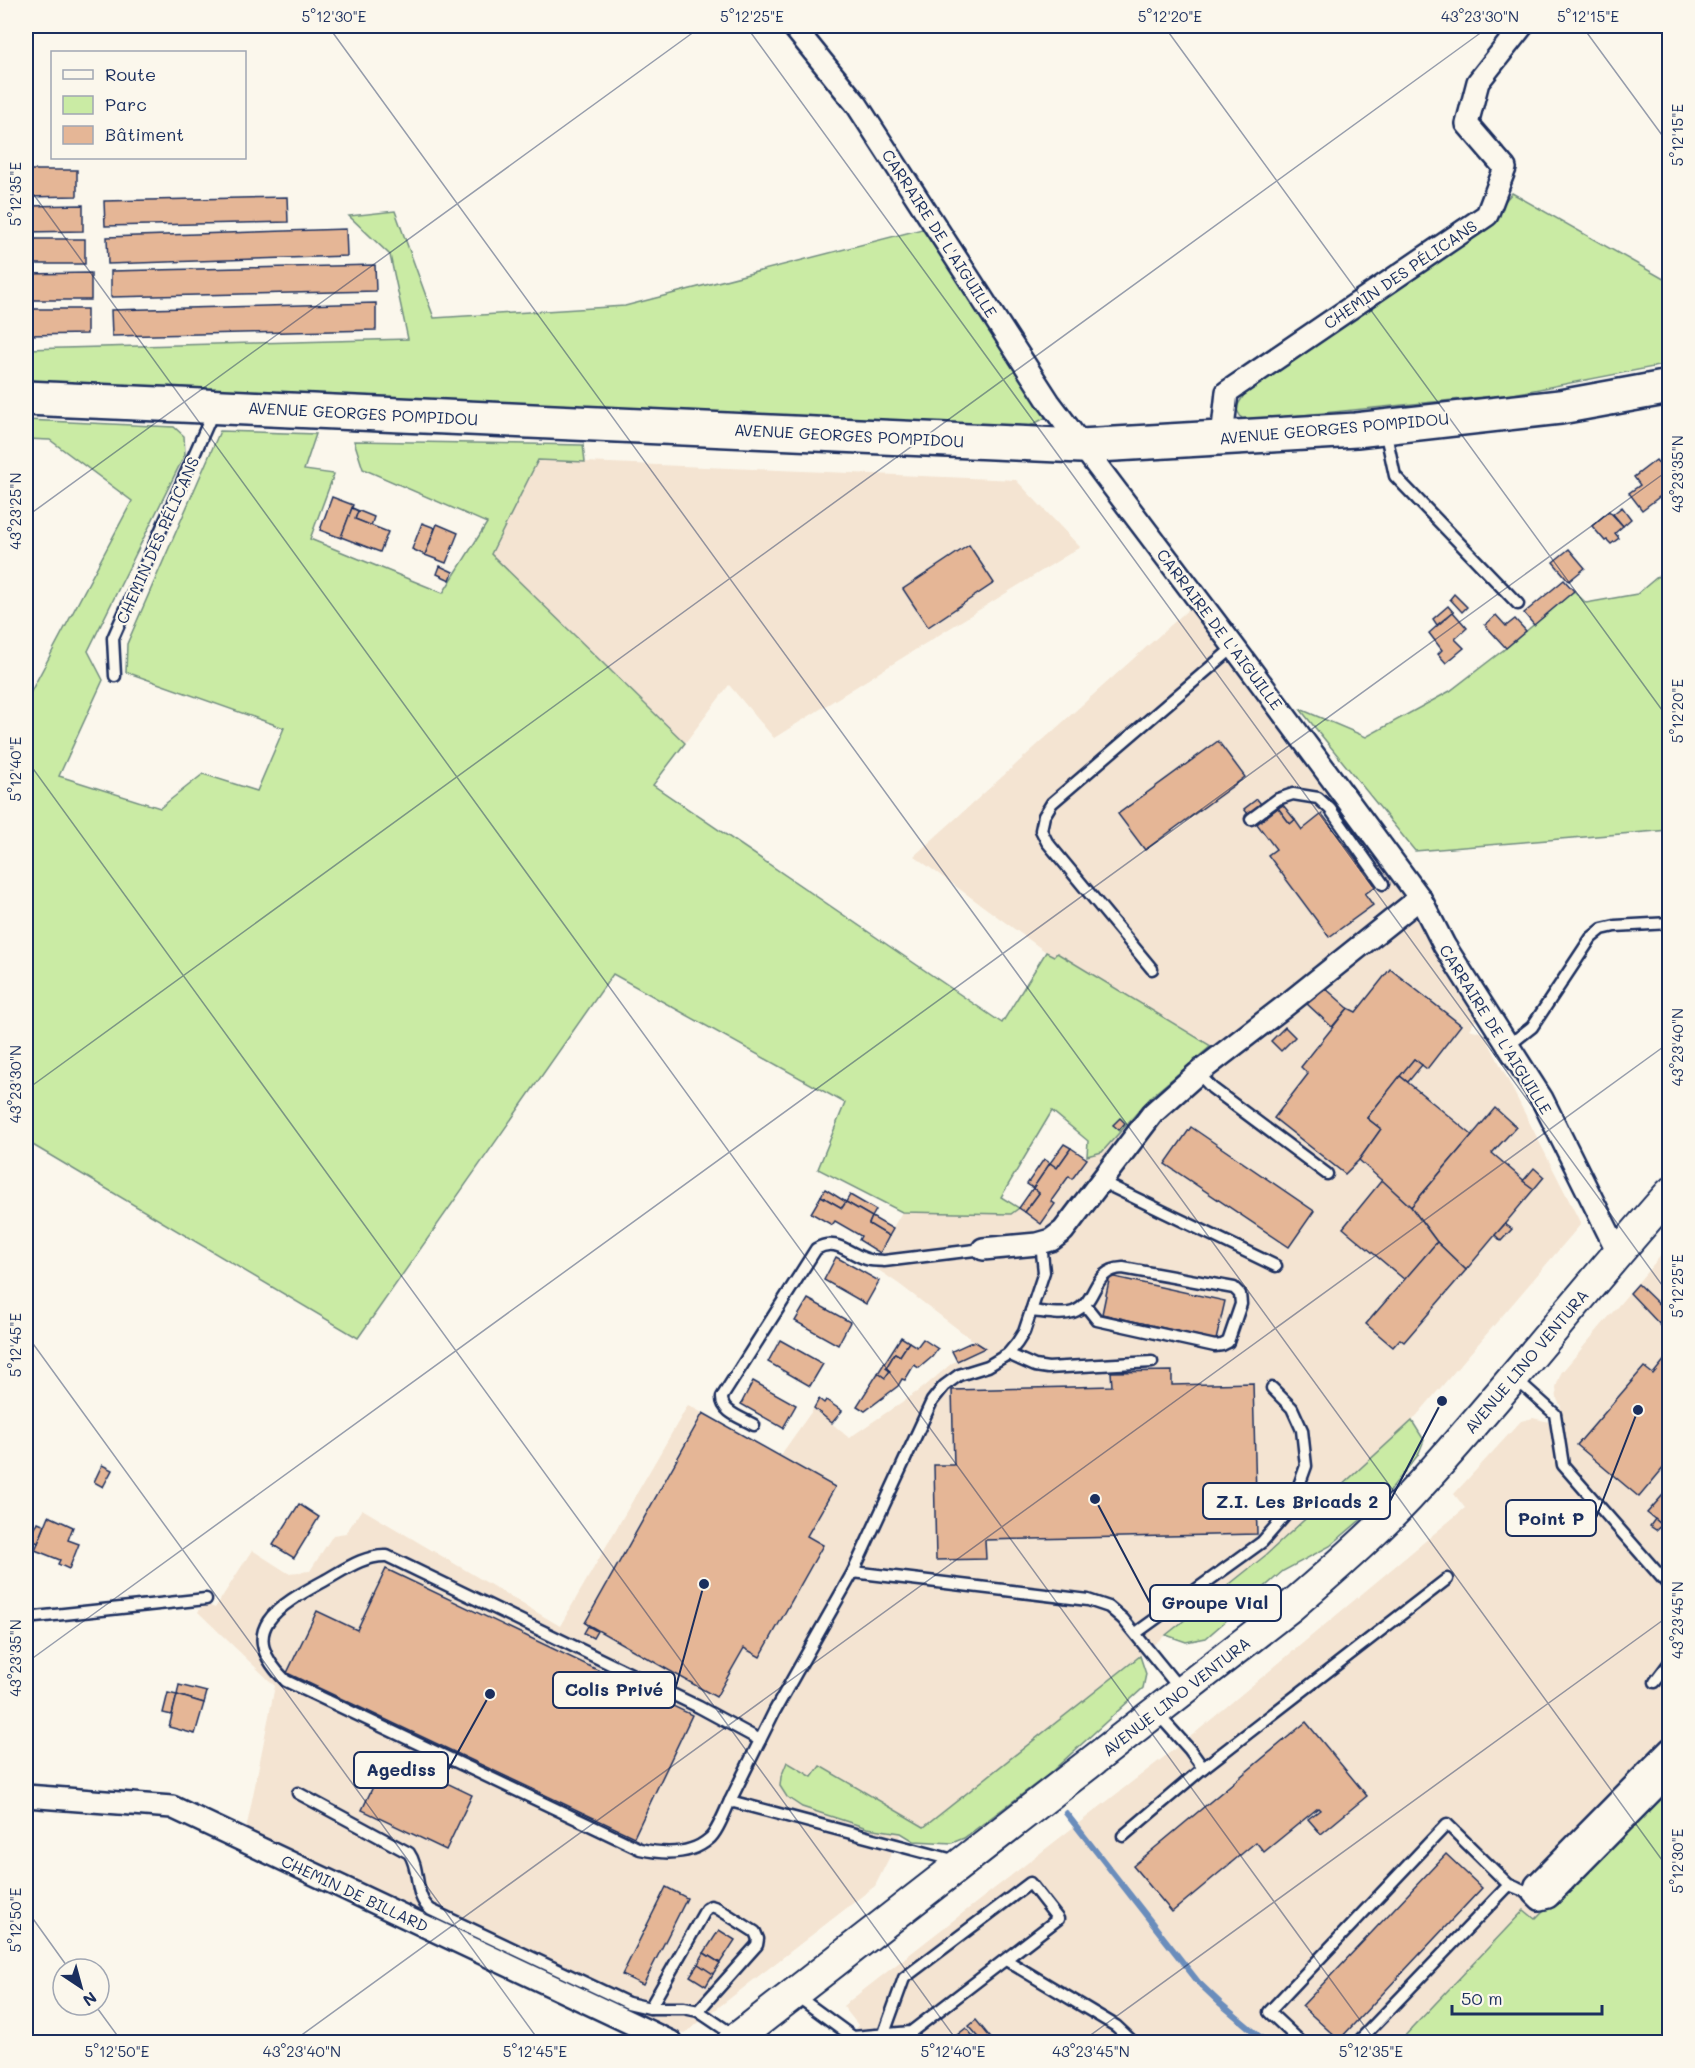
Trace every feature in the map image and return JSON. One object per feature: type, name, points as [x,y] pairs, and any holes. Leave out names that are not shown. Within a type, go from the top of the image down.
[{"type":"main road","name":"AVENUE GEORGES POMPIDOU","points":[[26,398],[1081,446],[1384,427],[1560,406],[1670,387]]},
{"type":"main road","name":"AVENUE LINO VENTURA","points":[[735,2040],[1290,1607],[1353,1552],[1407,1499],[1468,1431],[1668,1196]]},
{"type":"street","name":"CARRAIRE DE L'AIGUILLE","points":[[793,26],[857,105],[1049,402],[1234,647],[1362,836],[1420,898],[1444,945],[1542,1099],[1618,1252]]},
{"type":"street","name":"CHEMIN DES PÉLICANS","points":[[1222,438],[1227,392],[1487,214],[1505,168],[1467,124],[1478,82],[1522,26]]},
{"type":"street","points":[[983,1249],[1052,1240],[1063,1231],[1153,1113],[1198,1073],[1420,898]]},
{"type":"street","points":[[1534,1893],[1540,1899],[1548,1897],[1620,1802],[1670,1749]]},
{"type":"street","points":[[1620,1802],[1670,1773]]},
{"type":"street","name":"CHEMIN DE BILLARD","points":[[26,1796],[172,1807],[671,2043]]},
{"type":"lane","name":"CHEMIN DES PÉLICANS","points":[[115,676],[112,639],[216,407]]},
{"type":"lane","points":[[1384,427],[1395,477],[1518,604]]},
{"type":"lane","points":[[1152,969],[1047,842],[1041,830],[1044,816],[1052,803],[1234,647]]},
{"type":"lane","points":[[1251,819],[1278,799],[1293,794],[1318,798],[1362,836],[1383,884]]},
{"type":"lane","points":[[1508,1046],[1532,1027],[1591,938],[1602,929],[1615,926],[1670,923]]},
{"type":"lane","points":[[1198,1073],[1212,1088],[1327,1174]]},
{"type":"lane","points":[[1100,1181],[1276,1266]]},
{"type":"lane","points":[[754,1425],[725,1408],[722,1397],[816,1249],[824,1244],[832,1243],[868,1260],[884,1261],[983,1249]]},
{"type":"lane","points":[[760,1740],[699,1707],[387,1556],[376,1555],[362,1560],[298,1595],[279,1608],[267,1620],[262,1637],[264,1654],[274,1670],[286,1681],[640,1849],[658,1854],[677,1853],[694,1848],[711,1838],[760,1740],[853,1572],[932,1401],[944,1386],[959,1375],[988,1365],[1008,1354],[1024,1332],[1044,1272],[1041,1243]]},
{"type":"lane","points":[[1031,1311],[1066,1314],[1075,1312],[1085,1305],[1102,1275],[1111,1269],[1123,1268],[1234,1288],[1240,1294],[1241,1304],[1228,1342],[1215,1346],[1097,1320],[1085,1305]]},
{"type":"lane","points":[[1008,1354],[1035,1366],[1048,1368],[1152,1362]]},
{"type":"lane","points":[[1514,1376],[1556,1414],[1563,1465],[1670,1587]]},
{"type":"lane","points":[[1136,1633],[1262,1542],[1290,1510],[1306,1466],[1302,1430],[1292,1408],[1272,1388]]},
{"type":"lane","points":[[853,1572],[1088,1600],[1109,1607],[1136,1633],[1182,1691]]},
{"type":"lane","points":[[1123,1836],[1203,1768],[1447,1579]]},
{"type":"lane","points":[[26,1618],[206,1599]]},
{"type":"lane","points":[[1654,1682],[1670,1662]]},
{"type":"lane","points":[[1156,1711],[1203,1768]]},
{"type":"lane","points":[[298,1793],[409,1853],[415,1861],[420,1895],[424,1905],[431,1910],[628,2003],[650,2008],[684,2008],[698,2011],[735,2040]]},
{"type":"lane","points":[[730,1801],[964,1863]]},
{"type":"lane","points":[[1301,2043],[1269,2012],[1447,1824],[1509,1885],[1518,1887],[1523,1892],[1534,1893]]},
{"type":"lane","points":[[794,1994],[853,2037],[883,2036],[911,2032],[1058,1919],[1030,1883],[904,1978],[883,2036]]},
{"type":"lane","points":[[1358,2043],[1509,1885]]},
{"type":"lane","points":[[650,2008],[706,1909],[711,1906],[755,1932],[758,1939],[757,1945],[698,2011]]},
{"type":"lane","points":[[1006,1960],[1116,2026],[1133,2043]]},
{"type":"shaded area","points":[[538,460],[1016,480],[1080,547],[774,738],[729,685],[685,743],[491,554]]},
{"type":"shaded area","points":[[1191,607],[1337,803],[1323,814],[1365,872],[1379,862],[1400,890],[1477,1019],[1469,1029],[1484,1033],[1581,1224],[1412,1421],[1266,1555],[921,1830],[914,1841],[901,1834],[875,1886],[684,2034],[653,2024],[246,1830],[275,1686],[198,1612],[204,1603],[215,1608],[252,1550],[288,1573],[310,1571],[333,1535],[346,1533],[362,1509],[560,1626],[688,1405],[780,1456],[814,1408],[849,1438],[924,1387],[952,1363],[984,1349],[871,1265],[902,1212],[1011,1214],[1019,1208],[1041,1224],[1055,1204],[1051,1201],[1069,1176],[1073,1179],[1087,1156],[1102,1152],[1152,1097],[1211,1046],[1057,953],[1054,956],[1046,952],[914,856]]},
{"type":"shaded area","points":[[1669,1246],[1669,2042],[851,2042],[858,2025],[843,2006],[1195,1733],[1465,1508],[1454,1494],[1521,1421],[1533,1418],[1549,1422],[1561,1407],[1557,1399],[1556,1387],[1561,1373]]},
{"type":"green space","points":[[1512,193],[1669,282],[1669,364],[1513,394],[1243,421],[1236,408],[1245,393],[1480,230]]},
{"type":"green space","points":[[395,211],[434,318],[625,306],[922,229],[1043,406],[1045,418],[1028,427],[26,381],[26,349],[408,339],[390,255],[349,216]]},
{"type":"green space","points":[[26,420],[174,427],[184,436],[185,454],[88,651],[103,680],[59,776],[160,808],[203,774],[257,791],[284,728],[126,672],[127,644],[220,431],[316,434],[304,470],[334,474],[310,539],[443,593],[487,523],[363,469],[354,441],[583,445],[585,462],[538,460],[491,554],[685,743],[653,785],[1002,1023],[1046,952],[1054,956],[1057,953],[1211,1046],[1152,1096],[1102,1152],[1087,1156],[1088,1141],[1052,1111],[1001,1197],[1019,1208],[1011,1214],[902,1212],[818,1169],[845,1103],[613,974],[358,1338],[26,1141],[26,701],[132,501],[50,440],[26,439]]},
{"type":"green space","points":[[1669,567],[1669,830],[1415,851],[1300,709],[1366,737],[1450,691],[1574,591],[1586,603],[1637,594]]},
{"type":"green space","points":[[1412,1421],[1424,1440],[1418,1455],[1379,1504],[1330,1546],[1283,1571],[1206,1638],[1186,1642],[1166,1635],[1266,1555]]},
{"type":"green space","points":[[1140,1656],[1146,1674],[1143,1688],[1049,1774],[964,1838],[952,1843],[914,1841],[901,1833],[867,1828],[802,1807],[787,1797],[780,1786],[787,1762],[812,1777],[820,1766],[924,1827]]},
{"type":"green space","points":[[1669,1783],[1669,2042],[1399,2042],[1524,1910],[1535,1919]]},
{"type":"building","points":[[26,170],[77,170],[77,196],[26,197]]},
{"type":"building","points":[[287,197],[288,222],[105,226],[104,201]]},
{"type":"building","points":[[83,205],[83,231],[26,232],[26,206]]},
{"type":"building","points":[[346,229],[347,256],[108,264],[107,237]]},
{"type":"building","points":[[26,239],[85,239],[85,264],[26,264]]},
{"type":"building","points":[[375,265],[376,291],[111,297],[111,271]]},
{"type":"building","points":[[91,273],[91,300],[26,300],[26,274]]},
{"type":"building","points":[[376,303],[376,330],[112,336],[111,310]]},
{"type":"building","points":[[26,309],[87,309],[87,334],[26,335]]},
{"type":"building","points":[[1656,460],[1670,478],[1670,484],[1665,487],[1667,491],[1642,510],[1629,493],[1640,485],[1634,477]]},
{"type":"building","points":[[332,497],[353,505],[341,538],[320,530]]},
{"type":"building","points":[[1622,507],[1631,519],[1623,526],[1613,514]]},
{"type":"building","points":[[352,508],[374,517],[371,526],[355,519],[358,511]]},
{"type":"building","points":[[352,508],[358,511],[355,519],[388,532],[380,552],[341,537]]},
{"type":"building","points":[[1609,511],[1623,526],[1615,533],[1619,538],[1611,544],[1605,541],[1592,526]]},
{"type":"building","points":[[422,523],[435,528],[425,555],[412,549]]},
{"type":"building","points":[[437,524],[458,533],[446,563],[425,555]]},
{"type":"building","points":[[969,545],[994,583],[928,627],[903,589]]},
{"type":"building","points":[[1569,549],[1585,568],[1569,581],[1553,562]]},
{"type":"building","points":[[440,566],[453,572],[450,580],[437,574]]},
{"type":"building","points":[[1564,580],[1574,591],[1534,625],[1524,613]]},
{"type":"building","points":[[1454,594],[1467,607],[1462,612],[1450,599]]},
{"type":"building","points":[[1448,606],[1453,612],[1437,625],[1433,619]]},
{"type":"building","points":[[1453,612],[1467,628],[1455,639],[1464,648],[1446,663],[1438,654],[1442,650],[1429,633]]},
{"type":"building","points":[[1496,615],[1506,626],[1515,619],[1526,631],[1506,648],[1485,625]]},
{"type":"building","points":[[1218,741],[1245,777],[1145,850],[1118,814]]},
{"type":"building","points":[[1257,799],[1261,804],[1248,814],[1244,809]]},
{"type":"building","points":[[1283,805],[1295,820],[1290,824],[1278,808]]},
{"type":"building","points":[[1278,808],[1290,824],[1295,820],[1302,830],[1322,814],[1376,886],[1365,894],[1373,905],[1329,937],[1268,855],[1276,849],[1257,824]]},
{"type":"building","points":[[1390,969],[1461,1025],[1427,1069],[1414,1059],[1367,1118],[1381,1129],[1359,1160],[1345,1174],[1274,1118],[1308,1074],[1301,1067],[1348,1008],[1356,1012]]},
{"type":"building","points":[[1324,987],[1348,1008],[1332,1027],[1305,1002]]},
{"type":"building","points":[[1285,1027],[1295,1037],[1281,1051],[1271,1041]]},
{"type":"building","points":[[1414,1059],[1422,1065],[1408,1082],[1400,1076]]},
{"type":"building","points":[[1400,1076],[1472,1135],[1411,1207],[1359,1160],[1381,1129],[1367,1118]]},
{"type":"building","points":[[1495,1108],[1516,1127],[1492,1153],[1534,1189],[1466,1270],[1437,1242],[1411,1207]]},
{"type":"building","points":[[1120,1118],[1125,1123],[1119,1130],[1113,1125]]},
{"type":"building","points":[[1191,1127],[1314,1211],[1289,1247],[1165,1164]]},
{"type":"building","points":[[1064,1144],[1071,1148],[1057,1168],[1050,1163]]},
{"type":"building","points":[[1071,1148],[1087,1159],[1072,1179],[1069,1176],[1051,1201],[1055,1204],[1041,1224],[1025,1212],[1039,1193],[1033,1188],[1050,1163],[1057,1168]]},
{"type":"building","points":[[1044,1159],[1050,1163],[1033,1188],[1027,1184]]},
{"type":"building","points":[[1534,1168],[1544,1177],[1534,1189],[1523,1181]]},
{"type":"building","points":[[1382,1180],[1411,1207],[1437,1242],[1405,1280],[1343,1228]]},
{"type":"building","points":[[1033,1188],[1039,1193],[1025,1212],[1019,1208]]},
{"type":"building","points":[[825,1189],[846,1202],[842,1208],[821,1196]]},
{"type":"building","points":[[850,1195],[876,1210],[872,1217],[846,1202]]},
{"type":"building","points":[[821,1196],[842,1208],[846,1202],[872,1217],[869,1224],[889,1236],[880,1253],[859,1240],[861,1236],[835,1221],[832,1225],[811,1213]]},
{"type":"building","points":[[872,1217],[893,1229],[889,1236],[869,1224]]},
{"type":"building","points":[[1505,1224],[1512,1229],[1501,1241],[1495,1235]]},
{"type":"building","points":[[1437,1242],[1466,1270],[1404,1342],[1400,1339],[1393,1347],[1366,1324]]},
{"type":"building","points":[[836,1257],[879,1281],[866,1304],[824,1280]]},
{"type":"building","points":[[1110,1276],[1225,1301],[1216,1340],[1102,1314]]},
{"type":"building","points":[[1638,1284],[1670,1315],[1670,1326],[1665,1330],[1630,1293]]},
{"type":"building","points":[[808,1299],[850,1322],[838,1345],[795,1321]]},
{"type":"building","points":[[901,1337],[909,1342],[900,1356],[895,1353],[886,1368],[890,1371],[885,1378],[878,1373]]},
{"type":"building","points":[[923,1339],[938,1349],[932,1357],[919,1368],[914,1365],[905,1380],[902,1379],[898,1386],[865,1411],[857,1406],[878,1373],[885,1378],[890,1371],[886,1368],[895,1353],[900,1356],[909,1342],[917,1347]]},
{"type":"building","points":[[780,1340],[823,1364],[810,1386],[768,1362]]},
{"type":"building","points":[[974,1341],[985,1348],[957,1361],[952,1351]]},
{"type":"building","points":[[1666,1358],[1670,1361],[1670,1460],[1639,1497],[1577,1445],[1644,1367],[1653,1374]]},
{"type":"building","points":[[1172,1371],[1172,1385],[1253,1383],[1257,1534],[985,1540],[986,1559],[936,1560],[934,1465],[954,1465],[952,1390],[1112,1386],[1111,1372]]},
{"type":"building","points":[[753,1381],[796,1405],[783,1428],[741,1404]]},
{"type":"building","points":[[819,1399],[824,1403],[826,1400],[842,1411],[832,1423],[814,1408]]},
{"type":"building","points":[[703,1413],[835,1487],[807,1536],[823,1545],[760,1657],[744,1648],[716,1697],[585,1623]]},
{"type":"building","points":[[102,1465],[112,1470],[103,1487],[94,1482]]},
{"type":"building","points":[[1670,1487],[1670,1514],[1661,1524],[1647,1513]]},
{"type":"building","points":[[299,1504],[319,1517],[294,1558],[273,1545]]},
{"type":"building","points":[[49,1516],[73,1527],[68,1540],[79,1544],[69,1569],[58,1564],[60,1560],[35,1550]]},
{"type":"building","points":[[1655,1519],[1662,1525],[1656,1530],[1650,1526]]},
{"type":"building","points":[[38,1522],[45,1525],[38,1543],[30,1539]]},
{"type":"building","points":[[386,1569],[692,1715],[634,1837],[287,1673],[317,1611],[357,1630]]},
{"type":"building","points":[[588,1626],[597,1631],[593,1638],[584,1633]]},
{"type":"building","points":[[179,1685],[207,1692],[204,1703],[177,1695]]},
{"type":"building","points":[[168,1693],[177,1695],[172,1715],[163,1713]]},
{"type":"building","points":[[177,1695],[204,1703],[195,1734],[169,1727]]},
{"type":"building","points":[[1306,1722],[1367,1796],[1321,1834],[1308,1819],[1320,1810],[1318,1808],[1264,1852],[1256,1842],[1172,1912],[1133,1866]]},
{"type":"building","points":[[388,1755],[472,1795],[446,1850],[362,1810]]},
{"type":"building","points":[[1446,1854],[1482,1888],[1339,2040],[1302,2006]]},
{"type":"building","points":[[666,1887],[687,1898],[643,1985],[622,1975]]},
{"type":"building","points":[[719,1930],[735,1940],[720,1963],[704,1953]]},
{"type":"building","points":[[704,1953],[720,1963],[713,1974],[698,1964]]},
{"type":"building","points":[[698,1964],[713,1974],[706,1986],[690,1976]]},
{"type":"building","points":[[976,2020],[994,2042],[983,2042],[969,2026]]},
{"type":"building","points":[[966,2028],[978,2042],[948,2042]]},
{"type":"waterway","points":[[1066,1813],[1199,1983],[1266,2042]]},
{"type":"place","name":"Z.I. Les Bricads 2","points":[[1442,1401]]},
{"type":"place","name":"Point P","points":[[1638,1410]]},
{"type":"place","name":"Groupe Vial","points":[[1095,1499]]},
{"type":"place","name":"Colis Privé","points":[[704,1584]]},
{"type":"place","name":"Agediss","points":[[490,1694]]}]
